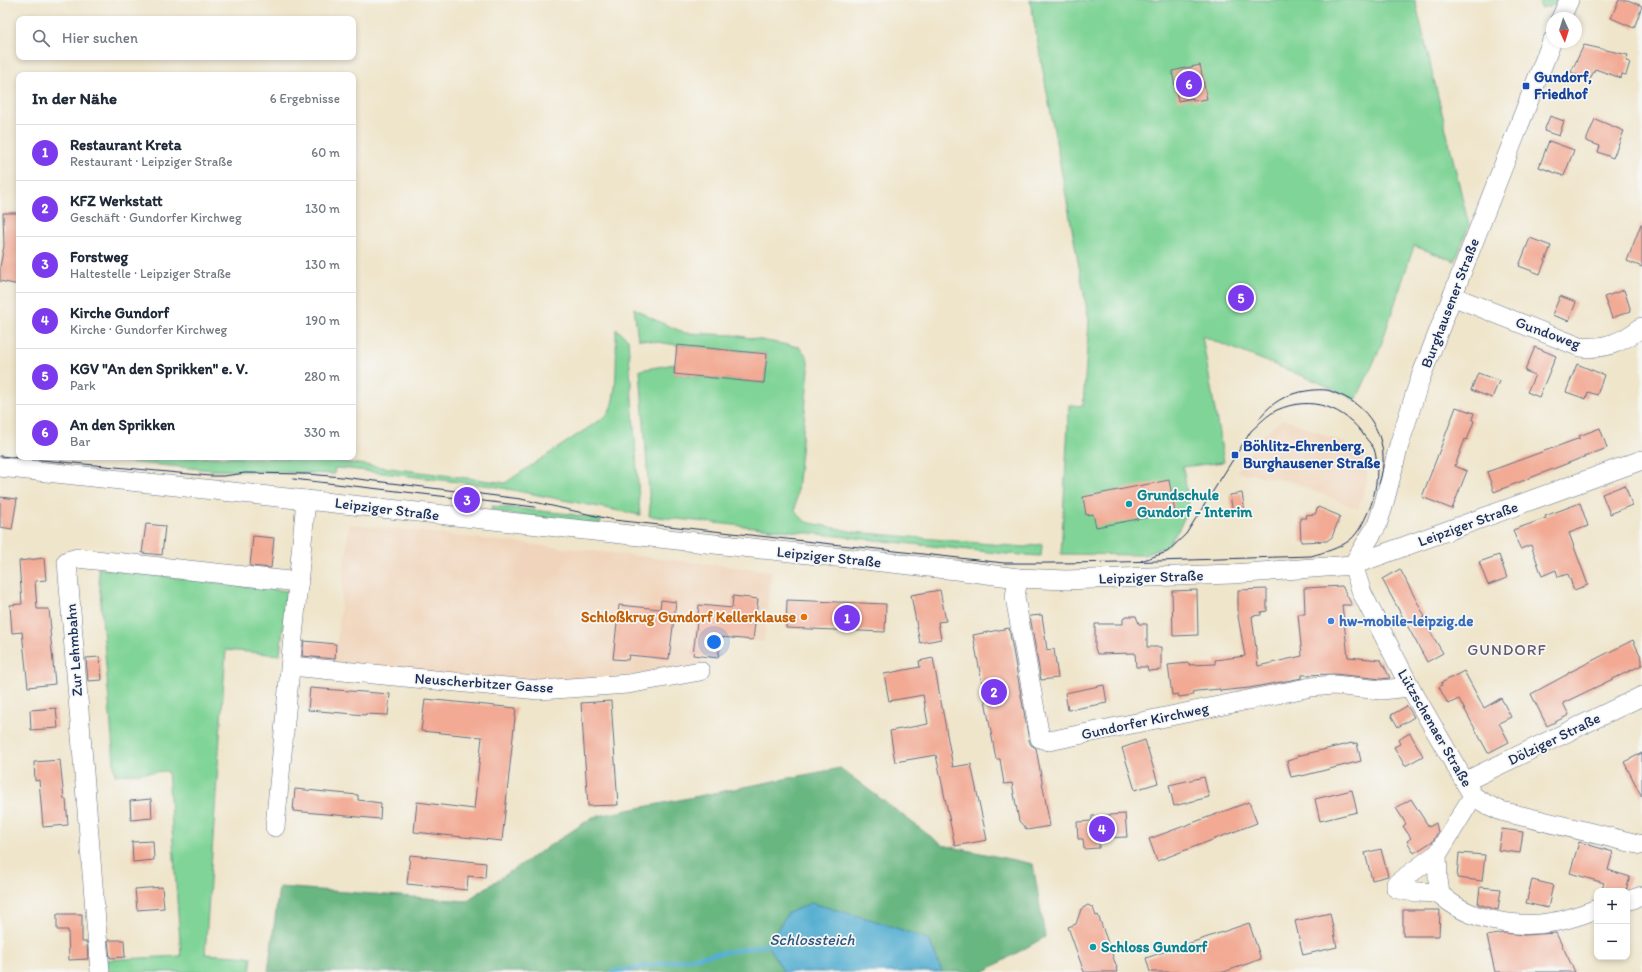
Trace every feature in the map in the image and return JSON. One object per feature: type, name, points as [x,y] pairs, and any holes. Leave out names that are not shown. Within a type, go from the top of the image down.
[{"type":"street","points":[[1564,12],[1569,0]]},
{"type":"street","name":"Burghausener Straße","points":[[1353,565],[1376,525],[1383,507],[1399,445],[1420,379],[1549,48]]},
{"type":"street","name":"Gundoweg","points":[[1452,296],[1580,346],[1594,348],[1605,346],[1626,338],[1642,327]]},
{"type":"street","name":"Leipziger Straße","points":[[0,467],[956,570],[1018,578],[1066,580],[1194,576],[1353,565],[1642,460]]},
{"type":"street","points":[[275,827],[306,500]]},
{"type":"street","name":"Zur Lehmbahn","points":[[100,972],[67,561],[77,558],[299,582]]},
{"type":"street","name":"Lützschenaer Straße","points":[[1353,565],[1362,593],[1410,687],[1469,789],[1501,811],[1642,845]]},
{"type":"street","name":"Gundorfer Kirchweg","points":[[1018,578],[1015,597],[1040,738],[1049,741],[1311,687],[1334,685],[1381,690],[1410,687]]},
{"type":"street","name":"Neuscherbitzer Gasse","points":[[291,666],[539,690],[628,684],[700,671]]},
{"type":"street","name":"Dölziger Straße","points":[[1469,789],[1642,696]]},
{"type":"street","points":[[1440,894],[1438,855],[1469,789]]},
{"type":"street","points":[[1438,855],[1434,856],[1395,886],[1397,889],[1406,891],[1429,891],[1440,894],[1450,904],[1482,917],[1511,924],[1552,922],[1594,910]]},
{"type":"street","points":[[1630,900],[1642,896]]},
{"type":"shaded area","points":[[1285,419],[1359,449],[1364,460],[1367,474],[1366,485],[1358,509],[1290,481],[1237,472],[1258,439],[1272,427]]},
{"type":"shaded area","points":[[349,524],[771,571],[764,642],[721,637],[718,658],[704,656],[703,666],[604,679],[544,682],[335,665]]},
{"type":"green space","points":[[1030,0],[1415,0],[1469,226],[1455,261],[1414,246],[1379,351],[1356,400],[1318,382],[1202,336],[1224,462],[1183,467],[1189,508],[1179,529],[1167,546],[1144,555],[1061,554],[1069,405],[1083,406],[1089,321]]},
{"type":"green space","points":[[1539,0],[1556,0],[1555,5],[1541,8]]},
{"type":"green space","points":[[634,308],[651,318],[685,333],[734,335],[799,347],[807,356],[809,370],[795,511],[806,522],[854,532],[1024,547],[1042,544],[1041,556],[1007,554],[649,516],[650,506],[640,370],[675,364],[674,374],[764,383],[767,354],[677,345],[638,339]]},
{"type":"green space","points":[[616,329],[628,339],[640,515],[492,486],[350,469],[335,468],[334,474],[212,470],[106,460],[327,460],[505,483],[606,416],[613,399],[616,362]]},
{"type":"green space","points":[[492,506],[570,514],[601,520],[600,524],[491,512]]},
{"type":"green space","points":[[98,568],[287,591],[280,655],[226,650],[205,954],[252,957],[250,972],[105,972],[104,960],[181,956],[168,771],[115,775]]},
{"type":"green space","points":[[840,768],[942,845],[1033,864],[1045,937],[983,972],[942,972],[929,940],[767,944],[784,972],[268,972],[279,887],[466,901],[593,817]]},
{"type":"water","name":"Schlossteich","points":[[811,903],[880,922],[929,940],[942,972],[784,972],[767,945],[788,913]]},
{"type":"building","points":[[1619,0],[1628,0],[1642,6],[1634,28],[1611,18]]},
{"type":"building","points":[[1584,45],[1628,55],[1626,61],[1630,62],[1626,75],[1622,74],[1621,78],[1595,69],[1589,81],[1571,72]]},
{"type":"building","points":[[1200,65],[1207,99],[1193,101],[1193,98],[1178,101],[1172,71]]},
{"type":"building","points":[[1550,116],[1564,121],[1559,136],[1544,131]]},
{"type":"building","points":[[1595,119],[1624,131],[1613,158],[1598,152],[1600,146],[1586,141]]},
{"type":"building","points":[[1549,141],[1574,150],[1564,176],[1539,167]]},
{"type":"building","points":[[3,213],[16,213],[16,284],[0,281],[0,267],[4,246]]},
{"type":"building","points":[[1642,224],[1642,267],[1627,261]]},
{"type":"building","points":[[1530,238],[1551,246],[1540,274],[1519,266]]},
{"type":"building","points":[[1624,290],[1631,311],[1612,318],[1604,297]]},
{"type":"building","points":[[1560,296],[1576,302],[1569,321],[1552,315]]},
{"type":"building","points":[[677,345],[767,354],[764,383],[674,374]]},
{"type":"building","points":[[1535,347],[1556,356],[1539,397],[1527,392],[1535,375],[1525,371]]},
{"type":"building","points":[[1577,364],[1604,375],[1597,395],[1588,392],[1586,399],[1566,392]]},
{"type":"building","points":[[1478,373],[1499,381],[1492,398],[1471,390]]},
{"type":"building","points":[[1456,407],[1474,413],[1472,420],[1474,421],[1467,440],[1465,439],[1455,466],[1467,471],[1452,509],[1422,497]]},
{"type":"building","points":[[1600,428],[1607,448],[1494,492],[1487,472],[1580,438],[1579,436]]},
{"type":"building","name":"Grundschule Gundorf - Interim","points":[[1169,480],[1175,512],[1096,527],[1093,514],[1086,515],[1083,497]]},
{"type":"building","points":[[1625,485],[1632,505],[1610,514],[1602,494]]},
{"type":"building","points":[[1242,493],[1245,511],[1233,514],[1230,495]]},
{"type":"building","points":[[0,497],[17,499],[12,529],[0,527]]},
{"type":"building","points":[[1580,503],[1588,526],[1569,533],[1588,585],[1574,590],[1568,574],[1558,577],[1556,570],[1542,576],[1531,545],[1520,549],[1513,530],[1546,518],[1545,516]]},
{"type":"building","points":[[1318,507],[1340,516],[1332,537],[1327,541],[1301,542],[1300,518],[1307,518],[1306,515],[1315,514]]},
{"type":"building","points":[[146,524],[165,526],[162,555],[142,553]]},
{"type":"building","points":[[253,536],[274,538],[271,568],[250,566]]},
{"type":"building","points":[[1499,555],[1507,578],[1488,585],[1479,562]]},
{"type":"building","points":[[44,558],[46,580],[35,581],[37,609],[49,609],[55,684],[28,687],[22,632],[12,633],[10,605],[22,604],[19,561]]},
{"type":"building","points":[[1400,569],[1425,617],[1422,618],[1443,653],[1427,662],[1382,579]]},
{"type":"building","points":[[1342,586],[1352,605],[1342,605],[1348,657],[1381,660],[1390,678],[1381,679],[1335,674],[1302,675],[1302,678],[1249,688],[1220,691],[1220,689],[1197,691],[1192,692],[1193,695],[1179,697],[1178,694],[1172,695],[1168,665],[1189,663],[1189,665],[1215,664],[1215,660],[1245,656],[1238,616],[1238,590],[1267,589],[1267,611],[1261,612],[1261,615],[1252,616],[1258,666],[1302,656],[1298,614],[1305,614],[1304,588]]},
{"type":"building","points":[[940,590],[946,621],[938,622],[941,639],[920,643],[911,595]]},
{"type":"building","points":[[1197,590],[1198,635],[1173,636],[1172,591]]},
{"type":"building","points":[[733,596],[758,599],[753,640],[721,637],[718,658],[693,655],[699,605],[732,608]]},
{"type":"building","points":[[661,600],[676,602],[669,659],[629,655],[628,660],[613,659],[619,605],[660,609]]},
{"type":"building","points":[[787,600],[886,604],[885,632],[786,628]]},
{"type":"building","points":[[1042,615],[1047,650],[1054,649],[1058,678],[1041,680],[1030,616]]},
{"type":"building","points":[[1125,616],[1136,616],[1139,624],[1147,624],[1147,647],[1161,647],[1161,670],[1148,671],[1147,667],[1136,667],[1135,653],[1097,654],[1095,648],[1095,624],[1123,624],[1123,619]]},
{"type":"building","points":[[1009,628],[1029,740],[1031,745],[1036,748],[1050,826],[1027,830],[1019,821],[1012,783],[1004,784],[1000,759],[996,759],[973,635]]},
{"type":"building","points":[[1633,640],[1642,659],[1642,665],[1563,703],[1569,715],[1547,726],[1531,694],[1568,673]]},
{"type":"building","points":[[304,641],[336,644],[335,659],[302,656]]},
{"type":"building","points":[[100,657],[102,680],[88,681],[86,658]]},
{"type":"building","points":[[933,658],[953,767],[971,764],[987,840],[955,846],[936,755],[895,762],[890,731],[928,724],[923,695],[889,701],[884,674],[920,667],[919,661]]},
{"type":"building","points":[[1464,671],[1484,708],[1501,698],[1511,717],[1499,723],[1509,742],[1488,753],[1459,699],[1448,704],[1439,687],[1442,685],[1441,683]]},
{"type":"building","points":[[1104,685],[1107,703],[1068,710],[1065,693]]},
{"type":"building","points":[[310,688],[390,694],[388,715],[365,715],[308,710]]},
{"type":"building","points":[[425,699],[516,708],[502,841],[414,832],[417,802],[474,809],[482,737],[421,731]]},
{"type":"building","points":[[611,701],[618,805],[588,806],[581,703]]},
{"type":"building","points":[[1407,706],[1414,717],[1398,727],[1391,715]]},
{"type":"building","points":[[56,708],[58,728],[31,730],[30,710]]},
{"type":"building","points":[[1410,733],[1423,756],[1405,766],[1394,747],[1400,744],[1398,740]]},
{"type":"building","points":[[1145,740],[1158,783],[1135,790],[1122,748]]},
{"type":"building","points":[[1357,743],[1361,761],[1302,776],[1291,777],[1287,761],[1297,758],[1297,756]]},
{"type":"building","points":[[1642,753],[1642,797],[1624,762]]},
{"type":"building","points":[[60,760],[68,825],[43,827],[39,780],[35,781],[34,762]]},
{"type":"building","points":[[1204,777],[1209,797],[1174,806],[1169,785]]},
{"type":"building","points":[[295,789],[358,795],[358,800],[381,803],[380,819],[293,811]]},
{"type":"building","points":[[1352,790],[1357,812],[1320,821],[1315,799]]},
{"type":"building","points":[[151,799],[152,818],[131,820],[130,801]]},
{"type":"building","points":[[1411,799],[1429,827],[1436,823],[1438,832],[1433,841],[1414,853],[1407,841],[1411,838],[1403,826],[1406,824],[1396,808]]},
{"type":"building","points":[[1249,802],[1257,823],[1157,861],[1149,839]]},
{"type":"building","points":[[1125,814],[1127,837],[1099,838],[1099,848],[1084,849],[1083,839],[1078,839],[1077,822],[1092,821],[1092,816]]},
{"type":"building","points":[[1502,829],[1523,832],[1520,853],[1498,850]]},
{"type":"building","points":[[153,841],[154,860],[133,862],[132,842]]},
{"type":"building","points":[[1579,842],[1613,852],[1608,870],[1630,877],[1627,888],[1602,888],[1604,883],[1570,873]]},
{"type":"building","points":[[1381,849],[1388,876],[1372,880],[1365,853]]},
{"type":"building","points":[[1459,853],[1485,855],[1482,881],[1457,878]]},
{"type":"building","points":[[410,855],[486,863],[485,878],[468,876],[467,890],[407,884]]},
{"type":"building","points":[[1532,880],[1553,885],[1548,908],[1526,903]]},
{"type":"building","points":[[162,887],[164,908],[137,910],[135,889]]},
{"type":"building","points":[[1480,887],[1501,889],[1498,910],[1478,904]]},
{"type":"building","name":"Schloss Gundorf","points":[[1088,905],[1093,908],[1096,916],[1098,915],[1117,968],[1117,972],[1084,972],[1068,927],[1076,924],[1081,909]]},
{"type":"building","points":[[1403,910],[1440,910],[1439,936],[1403,936]]},
{"type":"building","points":[[1330,913],[1337,947],[1303,955],[1295,921]]},
{"type":"building","points":[[57,914],[82,914],[82,942],[87,942],[88,959],[69,960],[68,930],[57,930]]},
{"type":"building","points":[[1249,923],[1261,959],[1224,972],[1150,972],[1146,958]]},
{"type":"building","points":[[1504,933],[1524,935],[1556,933],[1575,972],[1495,972],[1487,936]]},
{"type":"building","points":[[108,940],[124,940],[125,957],[110,958]]},
{"type":"waterway","points":[[612,972],[767,945]]},
{"type":"tram line","points":[[1259,419],[1266,410],[1275,403],[1285,397],[1299,392],[1328,390],[1351,400],[1370,419],[1377,430],[1383,456],[1379,484]]},
{"type":"tram line","points":[[42,460],[210,476],[245,473],[307,474],[342,477],[521,499],[614,520],[1004,563],[1042,563],[1119,562],[1311,556],[1331,550],[1341,546],[1356,534],[1371,505],[1375,490],[1377,472],[1374,449],[1357,427],[1348,418],[1337,411],[1315,404],[1302,404],[1277,410],[1266,417],[1251,431],[1186,534],[1167,552],[1141,561]]},
{"type":"tram line","points":[[0,456],[16,458]]},
{"type":"tram line","points":[[293,479],[535,507]]},
{"type":"place","name":"An den Sprikken","points":[[1189,84]]},
{"type":"place","name":"Gundorf, Friedhof","points":[[1526,86]]},
{"type":"place","name":"KGV \"An den Sprikken\" e. V.","points":[[1241,298]]},
{"type":"place","name":"Böhlitz-Ehrenberg, Burghausener Straße","points":[[1235,455]]},
{"type":"place","name":"Forstweg","points":[[467,500]]},
{"type":"place","name":"Grundschule Gundorf - Interim","points":[[1129,504]]},
{"type":"place","name":"Schloßkrug Gundorf Kellerklause","points":[[804,617]]},
{"type":"place","name":"Restaurant Kreta","points":[[847,618]]},
{"type":"place","name":"hw-mobile-leipzig.de","points":[[1331,621]]},
{"type":"place","name":"KFZ Werkstatt","points":[[994,692]]},
{"type":"place","name":"Kirche Gundorf","points":[[1102,829]]},
{"type":"place","name":"Schloss Gundorf","points":[[1093,947]]},
{"type":"district","name":"GUNDORF","points":[[1507,649]]}]
